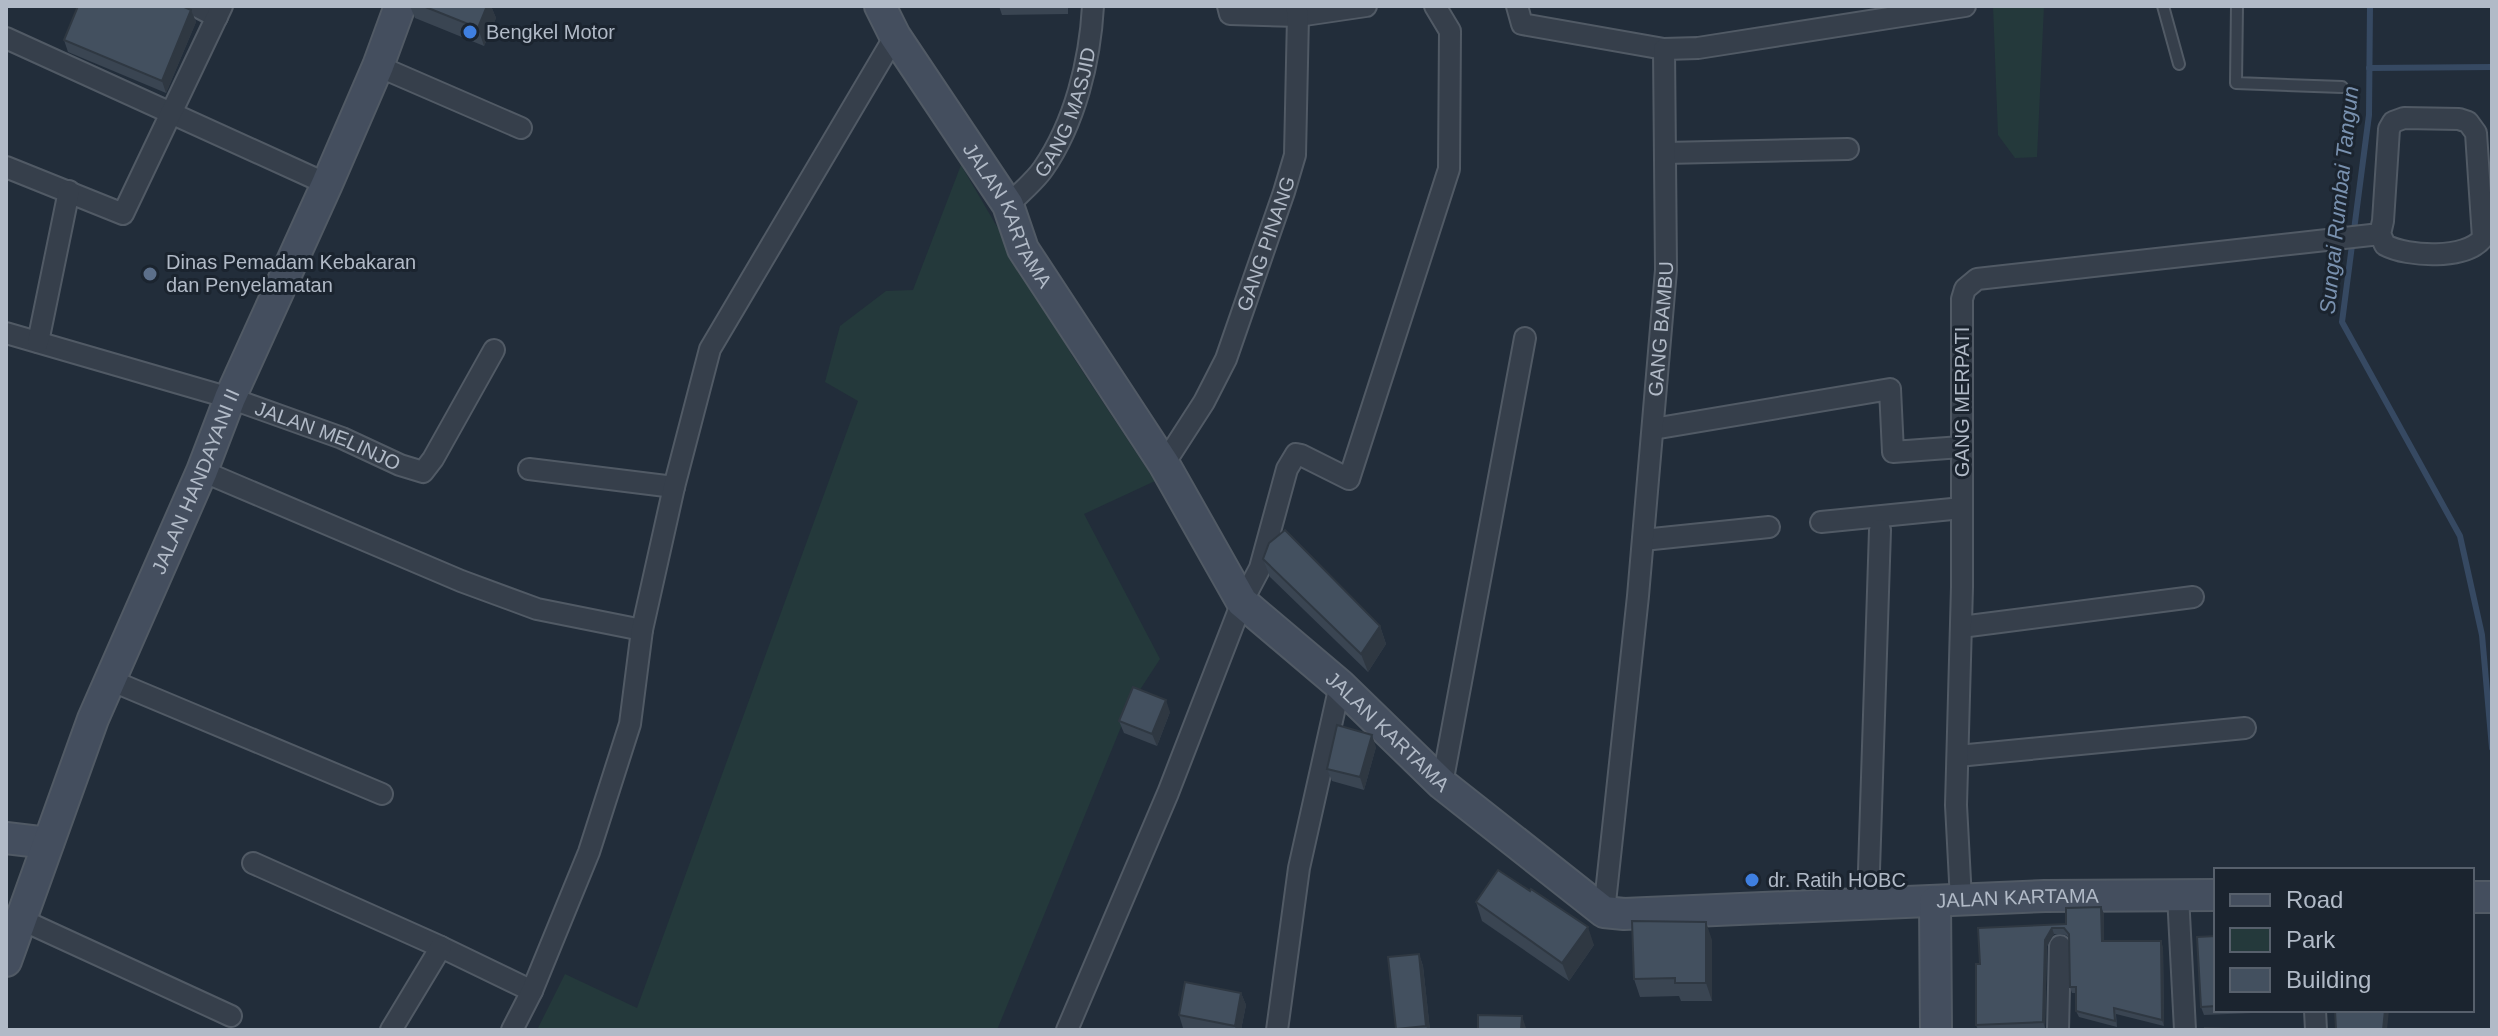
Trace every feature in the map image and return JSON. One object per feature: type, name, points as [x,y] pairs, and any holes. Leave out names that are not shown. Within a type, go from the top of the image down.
[{"type":"main road","name":"JALAN HANDAYANI II","points":[[6,961],[93,719],[202,471],[230,398],[378,66],[400,6]]},
{"type":"main road","name":"JALAN KARTAMA","points":[[880,6],[895,36],[1008,205],[1023,249],[1164,464],[1242,602],[1340,685],[1442,784],[1604,912],[1624,914],[1868,901],[2113,894],[2214,895]]},
{"type":"main road","points":[[6,838],[48,843]]},
{"type":"main road","points":[[1936,1030],[1948,901]]},
{"type":"street","points":[[6,167],[123,214],[219,11],[196,6]]},
{"type":"street","name":"GANG MASJID","points":[[1008,205],[1042,170],[1066,126],[1091,47],[1093,6]]},
{"type":"street","points":[[1228,6],[1230,14],[1366,6]]},
{"type":"street","points":[[1067,1030],[1168,793],[1242,602],[1260,568],[1287,469],[1296,454],[1349,479],[1449,169],[1450,31],[1435,6]]},
{"type":"street","points":[[1517,6],[1522,24],[1664,49],[1698,48],[1916,11],[1965,6]]},
{"type":"street","name":"GANG PINANG","points":[[1164,464],[1204,402],[1226,359],[1295,155],[1297,11]]},
{"type":"street","points":[[512,1030],[532,991],[589,852],[630,724],[642,630],[674,487],[710,349],[895,36]]},
{"type":"street","points":[[6,38],[327,184]]},
{"type":"street","name":"GANG BAMBU","points":[[1604,912],[1643,540],[1666,270],[1664,49]]},
{"type":"street","points":[[378,66],[521,128]]},
{"type":"street","points":[[2404,118],[2459,119],[2468,122],[2476,133],[2483,238],[2476,247],[2411,255],[2363,235],[2383,221],[2389,129],[2393,122],[2404,118]]},
{"type":"street","points":[[1665,153],[1848,149]]},
{"type":"street","points":[[38,342],[69,191]]},
{"type":"street","name":"GANG MERPATI","points":[[1948,901],[1958,756],[1962,299],[1965,289],[1977,279],[2363,235]]},
{"type":"street","name":"JALAN MELINJO","points":[[6,333],[230,398],[342,438],[400,465],[423,472],[494,350]]},
{"type":"street","points":[[1442,784],[1525,338]]},
{"type":"street","points":[[1653,429],[1890,389],[1893,452],[1961,447]]},
{"type":"street","points":[[529,469],[674,487]]},
{"type":"street","points":[[202,471],[431,569],[537,609],[642,630]]},
{"type":"street","points":[[1821,522],[1962,508]]},
{"type":"street","points":[[1643,540],[1769,527]]},
{"type":"street","points":[[1868,901],[1880,530]]},
{"type":"street","points":[[1961,627],[2193,597]]},
{"type":"street","points":[[110,680],[382,794]]},
{"type":"street","points":[[1277,1030],[1299,868],[1340,685]]},
{"type":"street","points":[[1958,756],[2245,728]]},
{"type":"street","points":[[253,863],[532,991]]},
{"type":"street","points":[[2178,895],[2185,1030]]},
{"type":"street","points":[[20,919],[231,1016]]},
{"type":"street","points":[[2058,1030],[2060,946]]},
{"type":"street","points":[[391,1030],[441,947]]},
{"type":"lane","points":[[2163,6],[2179,64]]},
{"type":"lane","points":[[2237,6],[2236,83],[2342,87]]},
{"type":"green space","points":[[1993,6],[2044,6],[2037,157],[2015,158],[1998,135]]},
{"type":"green space","points":[[961,165],[1073,357],[1155,481],[1084,514],[1160,659],[1130,705],[997,1030],[537,1030],[565,974],[637,1008],[858,401],[825,382],[840,326],[886,291],[913,290]]},
{"type":"building","points":[[78,6],[182,6],[191,10],[162,81],[64,40]]},
{"type":"building","points":[[423,6],[487,6],[478,28]]},
{"type":"building","points":[[1285,530],[1380,626],[1361,654],[1263,559],[1269,543]]},
{"type":"building","points":[[1133,687],[1166,700],[1152,734],[1119,721]]},
{"type":"building","points":[[1337,725],[1372,735],[1360,777],[1327,769]]},
{"type":"building","points":[[1498,870],[1588,927],[1562,963],[1476,902]]},
{"type":"building","points":[[2101,907],[2102,941],[2161,941],[2162,1020],[2114,1008],[2115,1021],[2076,1011],[2076,987],[2070,987],[2069,934],[2064,928],[2052,928],[2045,940],[2043,1022],[1976,1025],[1976,964],[1980,964],[1978,928],[2066,924],[2066,908]]},
{"type":"building","points":[[1632,921],[1706,922],[1706,983],[1675,983],[1675,978],[1634,979]]},
{"type":"building","points":[[2214,936],[2214,1006],[2201,1007],[2197,937]]},
{"type":"building","points":[[1419,954],[1426,1026],[1396,1029],[1388,957]]},
{"type":"building","points":[[1185,982],[1241,993],[1235,1026],[1179,1015]]},
{"type":"building","points":[[2335,1012],[2385,1012],[2383,1030],[2336,1030]]},
{"type":"building","points":[[1478,1015],[1522,1016],[1521,1030],[1478,1030]]},
{"type":"building","points":[[2205,1028],[2259,1030],[2205,1030]]},
{"type":"waterway","name":"Sungai Rumbai Tangun","points":[[2370,6],[2369,115],[2342,322],[2460,536],[2482,635],[2492,748]]},
{"type":"waterway","points":[[2369,68],[2492,67]]},
{"type":"place","name":"Bengkel Motor","points":[[470,32]]},
{"type":"place","name":"Dinas Pemadam Kebakaran dan Penyelamatan","points":[[150,274]]},
{"type":"place","name":"dr. Ratih HOBC","points":[[1752,880]]}]
